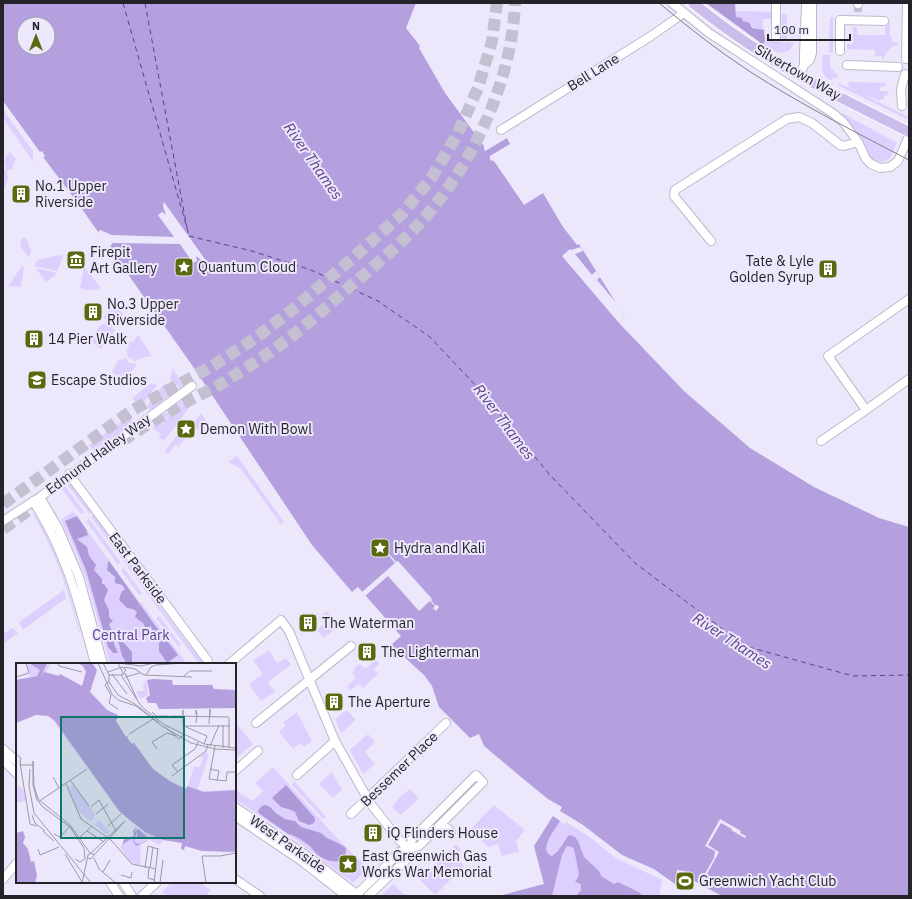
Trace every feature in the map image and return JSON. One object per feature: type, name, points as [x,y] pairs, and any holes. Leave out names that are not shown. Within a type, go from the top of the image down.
[{"type":"main road","name":"Silvertown Way","points":[[693,3],[756,49],[800,75],[909,132]]},
{"type":"street","points":[[672,3],[709,32],[831,111],[844,123],[858,142],[866,159],[871,164],[880,168],[886,168],[893,165],[898,161],[909,136]]},
{"type":"street","points":[[776,3],[776,38]]},
{"type":"street","points":[[898,66],[900,62],[907,60],[906,3]]},
{"type":"street","points":[[800,75],[804,65],[810,60],[812,53],[809,4]]},
{"type":"street","name":"Bell Lane","points":[[501,130],[651,36],[684,13]]},
{"type":"street","points":[[840,52],[840,20],[858,18],[884,21]]},
{"type":"street","points":[[847,65],[898,66]]},
{"type":"street","points":[[898,66],[899,71],[907,74],[901,89],[902,106]]},
{"type":"street","points":[[711,241],[674,196],[675,190],[787,119],[799,117],[812,123],[840,145],[844,146],[858,142]]},
{"type":"street","points":[[866,410],[828,356],[909,299]]},
{"type":"street","points":[[821,440],[909,379]]},
{"type":"street","name":"Edmund Halley Way","points":[[3,521],[36,499],[192,386]]},
{"type":"street","name":"East Parkside","points":[[69,474],[208,661]]},
{"type":"street","points":[[36,499],[70,576],[95,663]]},
{"type":"street","points":[[36,499],[59,530],[79,577],[103,663]]},
{"type":"street","points":[[230,663],[281,620],[289,631],[335,741],[367,799],[398,839],[409,849]]},
{"type":"street","points":[[256,723],[351,646]]},
{"type":"street","name":"Bessemer Place","points":[[351,814],[446,723]]},
{"type":"street","points":[[297,775],[335,741]]},
{"type":"street","points":[[3,749],[16,761]]},
{"type":"street","points":[[236,770],[258,751]]},
{"type":"street","points":[[3,760],[16,773]]},
{"type":"street","points":[[357,895],[399,852],[409,849],[419,846],[483,782],[476,776],[412,839],[409,849],[407,859],[368,896]]},
{"type":"street","name":"West Parkside","points":[[236,808],[279,836],[357,895]]},
{"type":"street","name":"West Parkside","points":[[236,817],[302,862],[346,896]]},
{"type":"street","points":[[442,823],[451,832]]},
{"type":"street","points":[[3,879],[16,864]]},
{"type":"street","points":[[236,880],[260,896]]},
{"type":"street","points":[[111,883],[119,896]]},
{"type":"street","points":[[124,883],[132,896]]},
{"type":"street","points":[[142,896],[156,883]]},
{"type":"green space","points":[[736,11],[774,12],[774,19],[763,19],[763,29],[765,29],[765,31],[752,27],[742,18],[736,17]]},
{"type":"green space","points":[[782,14],[787,14],[787,41],[782,41]]},
{"type":"green space","points":[[830,17],[833,17],[833,52],[829,52]]},
{"type":"green space","points":[[885,21],[890,21],[890,37],[892,38],[892,42],[897,42],[898,44],[890,48],[883,59],[881,56],[875,56],[875,50],[847,49],[847,44],[853,44],[853,27],[857,27],[857,35],[885,35]]},
{"type":"green space","points":[[776,40],[780,43],[782,41],[784,43],[794,43],[792,48],[785,52],[780,52],[779,54],[763,44],[765,41],[774,41],[775,43]]},
{"type":"green space","points":[[823,55],[830,55],[830,67],[838,76],[837,78],[834,77],[831,80],[823,73]]},
{"type":"green space","points":[[848,82],[886,83],[886,86],[880,87],[880,91],[889,91],[883,100],[881,99],[880,101],[860,93],[909,117],[909,120],[839,86],[838,83],[852,89],[849,87]]},
{"type":"green space","points":[[3,110],[33,151],[33,162],[3,118]]},
{"type":"green space","points":[[842,113],[897,143],[890,158],[883,162],[876,162],[871,158],[866,153],[851,125],[840,114]]},
{"type":"green space","points":[[10,152],[16,159],[12,169],[7,171],[8,179],[3,192],[4,169],[7,169],[5,160],[6,156]]},
{"type":"green space","points":[[22,238],[26,238],[31,251],[29,258],[20,246]]},
{"type":"green space","points":[[60,255],[63,258],[57,271],[34,266],[37,260]]},
{"type":"green space","points":[[22,266],[24,267],[21,287],[8,286]]},
{"type":"green space","points":[[84,267],[101,288],[85,290],[80,288]]},
{"type":"green space","points":[[36,268],[57,273],[46,283]]},
{"type":"green space","points":[[114,302],[128,321],[111,328],[115,330],[101,349],[91,340],[95,332],[103,323],[104,326],[107,319],[103,318]]},
{"type":"green space","points":[[138,335],[152,356],[140,358],[134,362],[132,358],[130,359],[127,355],[128,353],[125,350],[127,350],[130,342],[133,342]]},
{"type":"green space","points":[[125,357],[129,363],[137,365],[123,381],[112,372],[119,359],[123,360]]},
{"type":"green space","points":[[173,368],[183,387],[180,388],[170,379]]},
{"type":"green space","points":[[152,383],[157,385],[141,406],[132,399],[138,393]]},
{"type":"green space","points":[[165,383],[175,389],[168,397],[151,410],[146,407]]},
{"type":"green space","points":[[190,398],[194,401],[164,441],[159,437],[161,435],[157,431],[180,401],[185,405]]},
{"type":"green space","points":[[165,412],[169,414],[157,431],[153,428]]},
{"type":"green space","points":[[201,413],[207,422],[196,430],[191,426]]},
{"type":"green space","points":[[130,415],[132,420],[131,424],[94,450],[92,449],[89,445]]},
{"type":"green space","points":[[177,435],[181,438],[183,436],[186,438],[178,447],[176,444],[168,454],[165,451]]},
{"type":"green space","points":[[237,456],[284,522],[281,524],[240,468],[228,462]]},
{"type":"green space","points":[[71,482],[92,512],[89,514],[68,485]]},
{"type":"green space","points":[[65,486],[84,512],[81,514],[62,489]]},
{"type":"green space","points":[[55,511],[83,574],[108,663],[106,663],[53,512]]},
{"type":"green space","name":"Central Park","points":[[73,511],[140,603],[141,602],[186,663],[110,663],[87,582],[78,557],[61,520]]},
{"type":"green space","points":[[34,513],[49,541],[62,571],[80,633],[55,557],[33,514]]},
{"type":"green space","points":[[94,514],[159,605],[203,663],[198,663],[91,517]]},
{"type":"green space","points":[[89,519],[121,563],[118,565],[86,521]]},
{"type":"green space","points":[[124,568],[142,593],[139,595],[121,570]]},
{"type":"green space","points":[[64,590],[66,598],[23,630],[19,622]]},
{"type":"green space","points":[[327,611],[339,626],[323,638],[317,630],[324,624],[319,617]]},
{"type":"green space","points":[[159,616],[181,645],[179,647],[156,618]]},
{"type":"green space","points":[[12,628],[18,633],[3,644],[3,634]]},
{"type":"green space","points":[[269,650],[277,663],[286,658],[291,665],[268,682],[275,692],[261,701],[249,684],[263,674],[253,660]]},
{"type":"green space","points":[[376,660],[380,664],[374,669],[378,674],[363,688],[359,684],[350,690],[347,686],[356,678],[352,673],[355,670],[354,668],[360,664],[365,669]]},
{"type":"green space","points":[[347,710],[356,720],[341,733],[335,719]]},
{"type":"green space","points":[[297,712],[312,741],[304,747],[300,743],[293,749],[279,732],[286,726],[283,722]]},
{"type":"green space","points":[[236,723],[253,744],[236,758]]},
{"type":"green space","points":[[368,734],[375,742],[365,752],[375,764],[363,774],[350,750]]},
{"type":"green space","points":[[273,767],[335,836],[368,869],[353,883],[297,841],[236,800],[236,791],[253,801],[263,791],[255,783]]},
{"type":"green space","points":[[332,772],[342,790],[333,798],[319,784]]},
{"type":"green space","points":[[294,781],[326,817],[323,819],[292,785]]},
{"type":"green space","points":[[410,789],[419,798],[401,815],[392,807],[401,796]]},
{"type":"green space","points":[[494,805],[525,830],[516,841],[519,852],[502,856],[498,844],[488,847],[471,829]]},
{"type":"green space","points":[[254,813],[309,851],[352,884],[351,886],[252,814]]},
{"type":"green space","points":[[553,816],[564,824],[566,822],[587,835],[616,858],[662,880],[659,896],[499,896],[544,884],[534,846]]},
{"type":"green space","points":[[456,844],[461,850],[455,856],[464,866],[435,895],[420,880]]},
{"type":"green space","points":[[171,883],[200,883],[211,890],[205,896],[166,896],[162,892]]},
{"type":"green space","points":[[393,884],[405,895],[381,896]]},
{"type":"shaded area","points":[[706,3],[735,3],[736,17],[742,18],[743,21],[750,24],[752,28],[764,30],[765,41],[763,44],[761,43]]},
{"type":"shaded area","points":[[77,516],[86,529],[88,535],[77,539],[87,547],[89,556],[96,565],[94,570],[102,579],[102,584],[104,584],[108,590],[104,600],[109,610],[109,617],[113,621],[109,624],[115,633],[114,644],[118,653],[113,653],[108,647],[86,570],[65,521]]},
{"type":"shaded area","points":[[109,561],[178,655],[167,663],[159,651],[159,642],[162,640],[159,635],[153,635],[151,626],[146,629],[143,623],[135,617],[137,612],[133,609],[127,608],[119,600],[121,593],[125,589],[122,585],[115,583],[115,577],[107,570]]},
{"type":"shaded area","points":[[118,640],[124,643],[132,652],[132,663],[126,663],[122,656]]},
{"type":"shaded area","points":[[286,785],[314,817],[314,823],[309,825],[299,821],[295,812],[281,807],[272,798]]},
{"type":"shaded area","points":[[266,805],[285,819],[295,821],[301,827],[321,833],[327,838],[346,848],[345,860],[334,861],[321,857],[305,842],[288,834],[260,814],[258,812],[259,809]]},
{"type":"water","name":"River Thames","points":[[3,3],[416,3],[406,28],[420,46],[419,48],[445,93],[484,146],[485,151],[507,138],[510,144],[490,156],[490,160],[494,161],[524,205],[543,193],[563,227],[577,245],[579,244],[625,317],[619,323],[684,391],[750,448],[814,487],[879,518],[909,527],[909,896],[722,896],[685,876],[685,871],[677,870],[675,884],[654,869],[622,855],[583,825],[560,811],[562,807],[548,799],[484,746],[479,734],[470,738],[439,707],[432,686],[424,675],[391,645],[401,636],[358,587],[352,592],[312,545],[194,368],[77,202],[43,157],[45,156],[42,151],[40,152],[3,101]]},
{"type":"water","points":[[553,816],[560,821],[548,840],[546,849],[548,853],[552,856],[558,851],[568,836],[570,835],[575,837],[584,857],[599,871],[601,876],[614,884],[618,882],[639,892],[643,896],[576,896],[581,890],[581,885],[575,882],[579,874],[574,849],[567,846],[562,855],[552,896],[499,896],[544,884],[534,846]]},
{"type":"pier","points":[[164,202],[207,262],[206,263],[196,256],[197,261],[193,263],[180,244],[112,243],[109,248],[98,232],[100,230],[112,235],[174,237],[158,215],[162,212],[166,215],[163,206]]},
{"type":"pier","points":[[581,247],[583,251],[575,254],[592,275],[596,271],[600,277],[597,280],[618,305],[625,317],[619,323],[562,256],[570,249]]},
{"type":"pier","points":[[381,542],[396,562],[398,561],[432,599],[431,600],[435,605],[439,607],[436,611],[433,608],[435,606],[430,601],[419,611],[388,576],[365,596],[362,592],[395,563],[385,551],[380,555],[374,548]]},
{"type":"pier","points":[[720,819],[741,831],[740,833],[746,836],[745,838],[721,823],[708,845],[719,852],[701,885],[699,884],[714,858],[715,851],[705,846]]},
{"type":"ferry route","points":[[123,3],[189,235]]},
{"type":"ferry route","points":[[145,3],[187,228]]},
{"type":"ferry route","points":[[189,236],[252,251],[311,270],[378,301],[430,337],[478,388],[549,474],[635,563],[745,646],[853,676],[909,675]]},
{"type":"tunnel","points":[[3,504],[131,411],[214,365],[254,339],[291,311],[401,215],[432,177],[457,135],[478,88],[492,41],[497,3]]},
{"type":"tunnel","points":[[122,441],[166,413],[221,384],[285,341],[374,266],[418,225],[438,202],[456,177],[486,122],[506,63],[512,33],[515,3]]},
{"type":"tunnel","points":[[858,4],[858,15]]},
{"type":"tunnel","points":[[3,529],[45,498]]},
{"type":"tram line","points":[[659,3],[714,47],[768,83],[909,160]]},
{"type":"place","name":"No.1 Upper Riverside","points":[[21,194]]},
{"type":"place","name":"Firepit Art Gallery","points":[[76,260]]},
{"type":"place","name":"Quantum Cloud","points":[[184,267]]},
{"type":"place","name":"Tate & Lyle Golden Syrup","points":[[828,269]]},
{"type":"place","name":"No.3 Upper Riverside","points":[[93,312]]},
{"type":"place","name":"14 Pier Walk","points":[[34,339]]},
{"type":"place","name":"Escape Studios","points":[[37,380]]},
{"type":"place","name":"Demon With Bowl","points":[[186,429]]},
{"type":"place","name":"Hydra and Kali","points":[[380,548]]},
{"type":"place","name":"The Waterman","points":[[308,623]]},
{"type":"place","name":"The Lighterman","points":[[367,652]]},
{"type":"place","name":"The Aperture","points":[[334,702]]},
{"type":"place","name":"iQ Flinders House","points":[[373,833]]},
{"type":"place","name":"East Greenwich Gas Works War Memorial","points":[[348,864]]},
{"type":"place","name":"Greenwich Yacht Club","points":[[685,881]]}]
